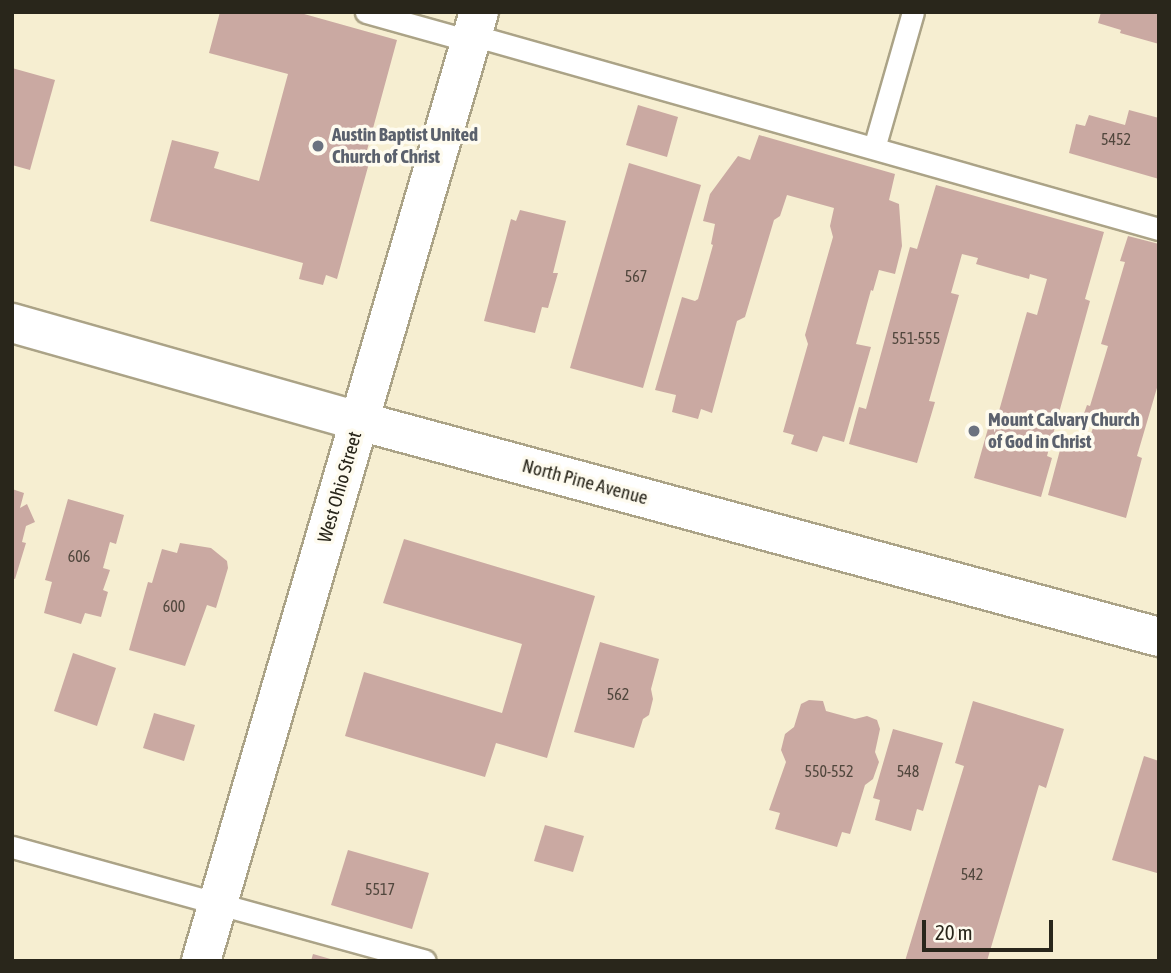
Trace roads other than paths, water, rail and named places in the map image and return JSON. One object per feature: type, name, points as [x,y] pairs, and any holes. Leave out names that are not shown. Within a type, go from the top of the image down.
[{"type":"street","name":"West Ohio Street","points":[[201,961],[474,29]]},
{"type":"street","name":"North Pine Avenue","points":[[12,323],[359,421],[1159,637]]},
{"type":"lane","points":[[366,12],[474,29],[874,148],[1159,229]]},
{"type":"lane","points":[[874,148],[912,12]]},
{"type":"lane","points":[[12,847],[425,961]]},
{"type":"place","name":"Austin Baptist United Church of Christ","points":[[318,146]]},
{"type":"place","name":"Mount Calvary Church of God in Christ","points":[[974,431]]}]
